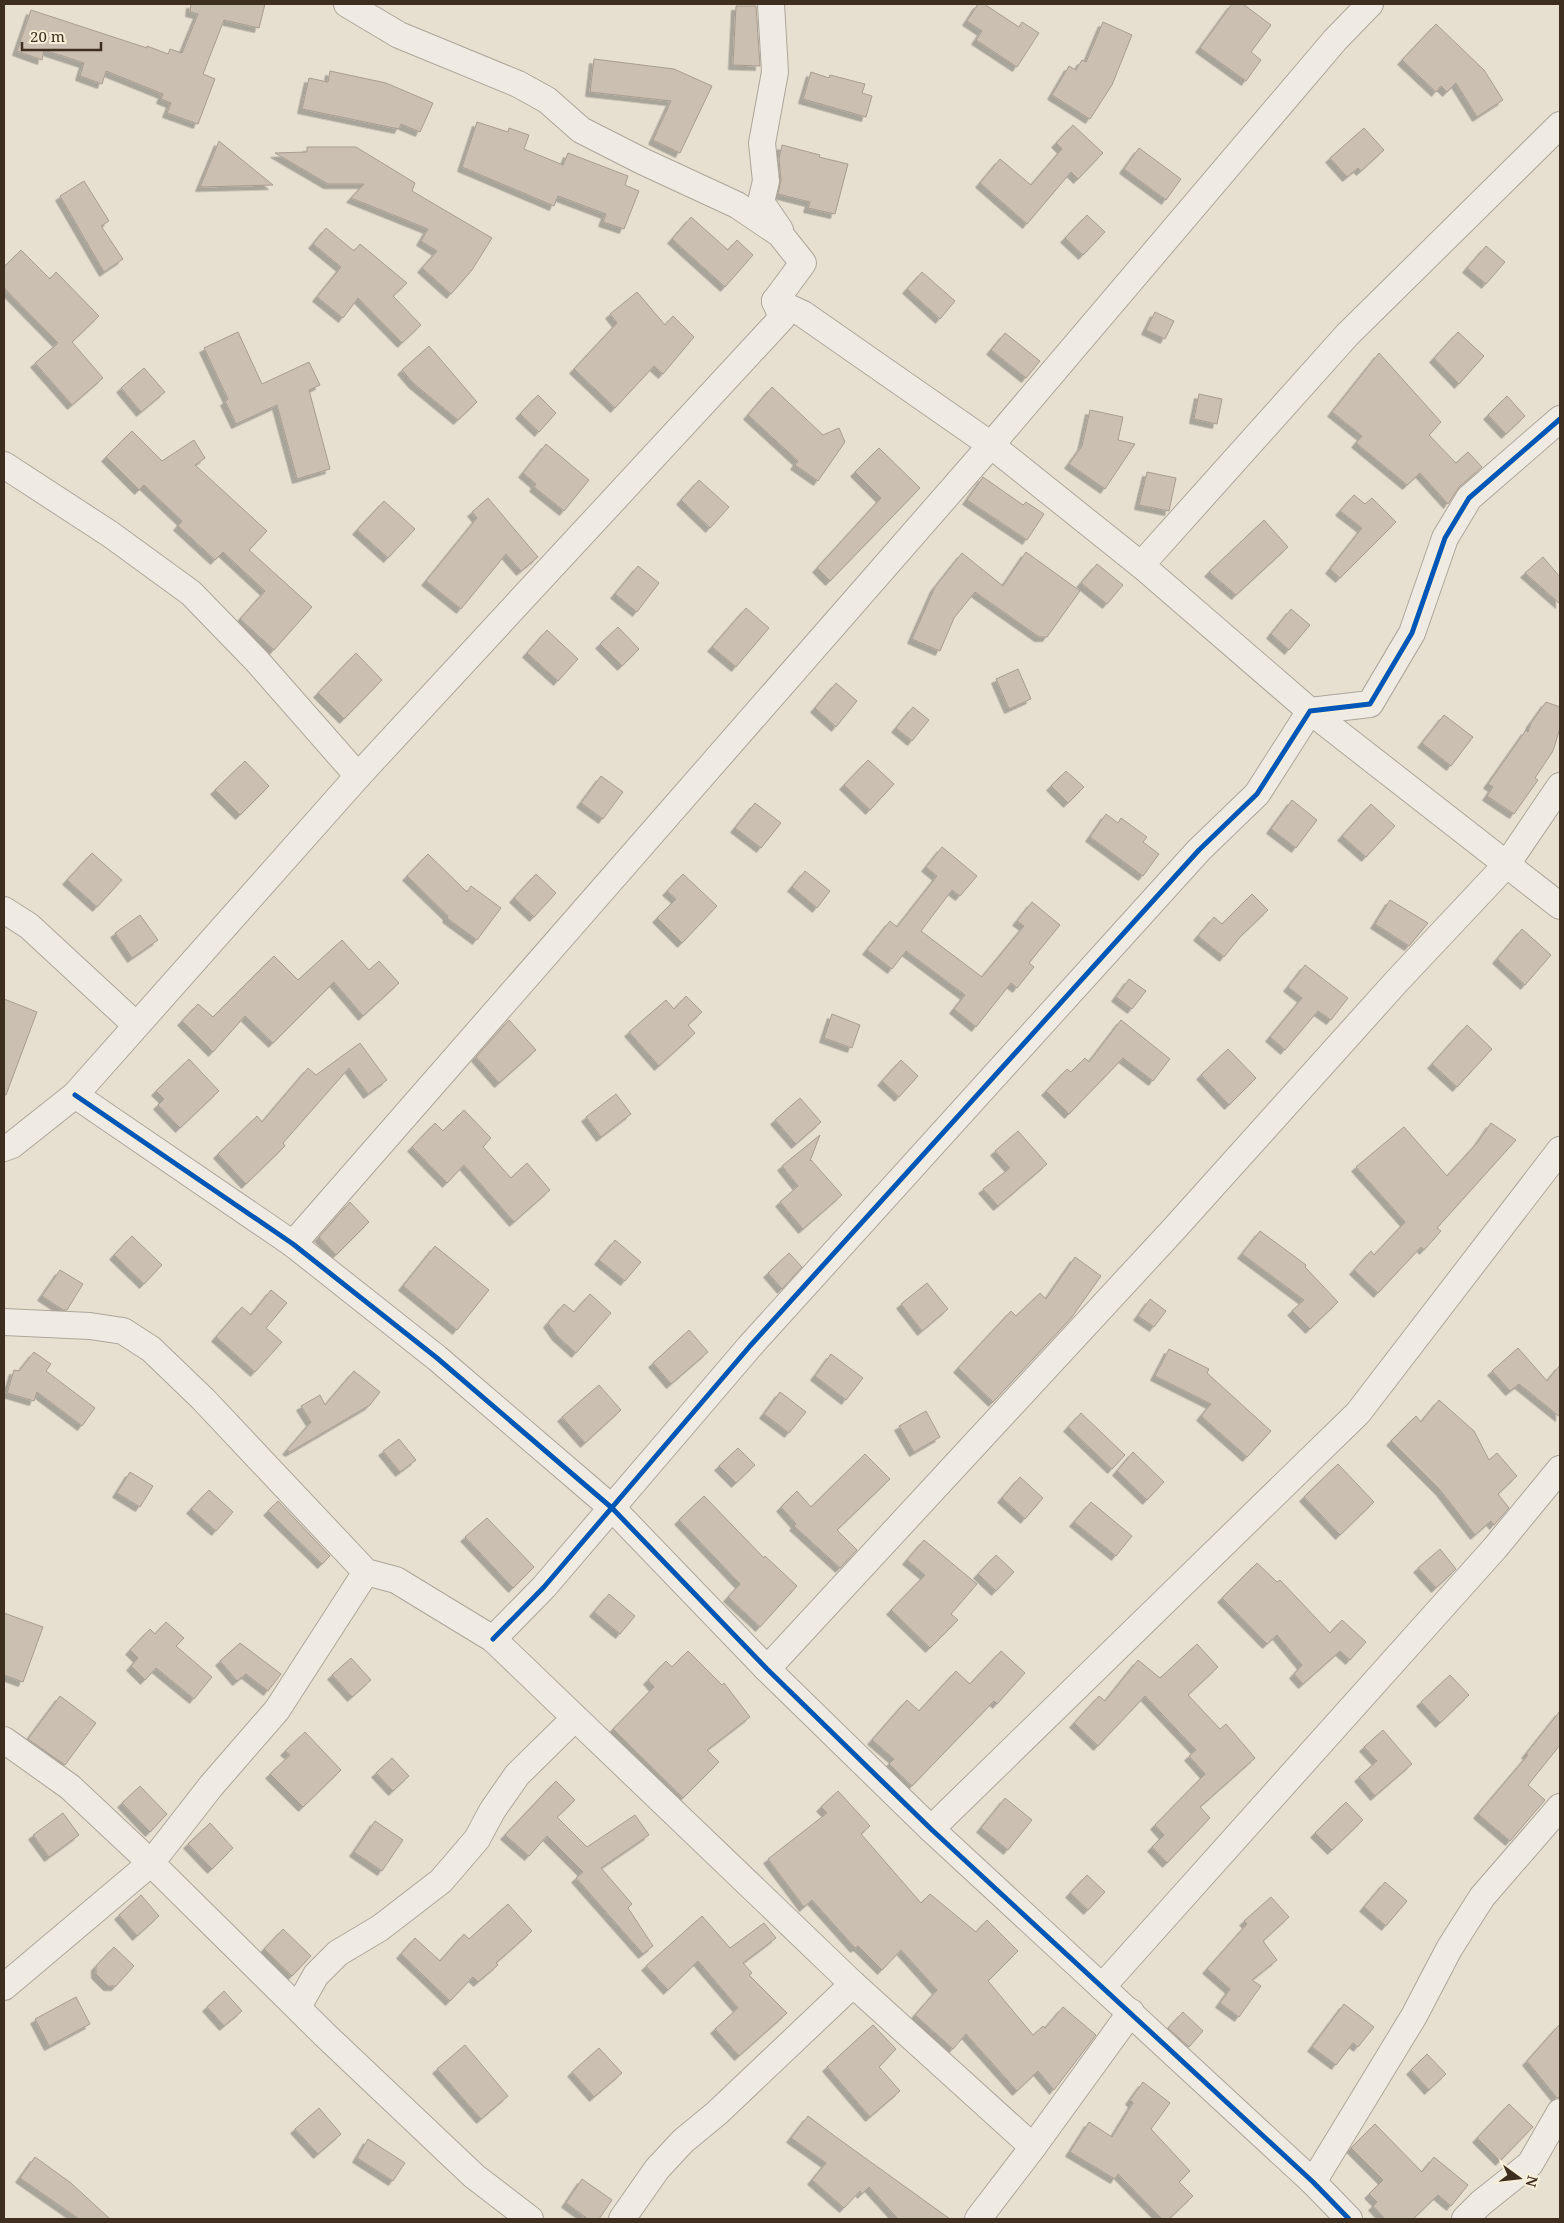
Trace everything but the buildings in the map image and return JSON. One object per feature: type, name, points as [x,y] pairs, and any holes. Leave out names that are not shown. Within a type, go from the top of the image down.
[{"type":"street","points":[[347,4],[399,35],[475,68],[518,84],[547,100],[581,130],[642,162],[694,183],[737,205],[780,234],[803,263]]},
{"type":"street","points":[[771,4],[775,72],[762,143],[766,181],[761,202],[803,263]]},
{"type":"street","points":[[293,1244],[991,445],[1335,40],[1370,4]]},
{"type":"street","points":[[1141,565],[1347,335],[1560,125]]},
{"type":"street","points":[[775,301],[803,263]]},
{"type":"street","points":[[775,301],[803,314],[991,445],[1141,565],[1310,711],[1560,906]]},
{"type":"street","points":[[4,1148],[12,1145],[75,1095],[358,776],[782,318],[775,301]]},
{"type":"street","points":[[1310,711],[1370,704],[1412,633],[1445,538],[1469,498],[1560,419]]},
{"type":"street","points":[[4,465],[110,534],[191,593],[257,661],[358,776]]},
{"type":"street","points":[[493,1639],[544,1588],[770,1324],[1199,850],[1257,794],[1310,711]]},
{"type":"street","points":[[767,1669],[1168,1236],[1397,981],[1506,864],[1560,786]]},
{"type":"street","points":[[4,910],[29,926],[136,1025]]},
{"type":"street","points":[[75,1095],[293,1244],[437,1358],[612,1508],[767,1669],[931,1829],[1131,2012],[1313,2182],[1349,2219]]},
{"type":"street","points":[[931,1829],[1358,1413],[1560,1150]]},
{"type":"street","points":[[4,1322],[90,1326],[123,1331],[152,1349],[204,1399],[366,1572],[396,1580],[493,1639],[853,1984],[1033,2147]]},
{"type":"street","points":[[1102,1987],[1495,1548],[1560,1469]]},
{"type":"street","points":[[4,1987],[151,1863],[211,1786],[277,1710],[366,1572]]},
{"type":"street","points":[[298,2007],[316,1975],[338,1953],[380,1928],[441,1881],[477,1839],[492,1811],[516,1775],[575,1718]]},
{"type":"street","points":[[4,1740],[70,1787],[151,1863],[332,2042],[474,2176],[530,2219]]},
{"type":"street","points":[[1313,2182],[1414,2016],[1449,1949],[1482,1897],[1560,1807]]},
{"type":"street","points":[[625,2218],[657,2169],[683,2141],[717,2113],[853,1984]]},
{"type":"street","points":[[978,2219],[1131,2012]]},
{"type":"street","points":[[1465,2219],[1481,2203],[1530,2164],[1560,2112]]},
{"type":"cycle path","points":[[493,1639],[544,1587],[750,1346],[1199,850],[1257,794],[1310,711],[1370,704],[1412,633],[1445,538],[1469,498],[1560,419]]},
{"type":"cycle path","points":[[75,1095],[293,1244],[437,1358],[612,1508],[767,1669],[931,1829],[1313,2182],[1349,2219]]}]
